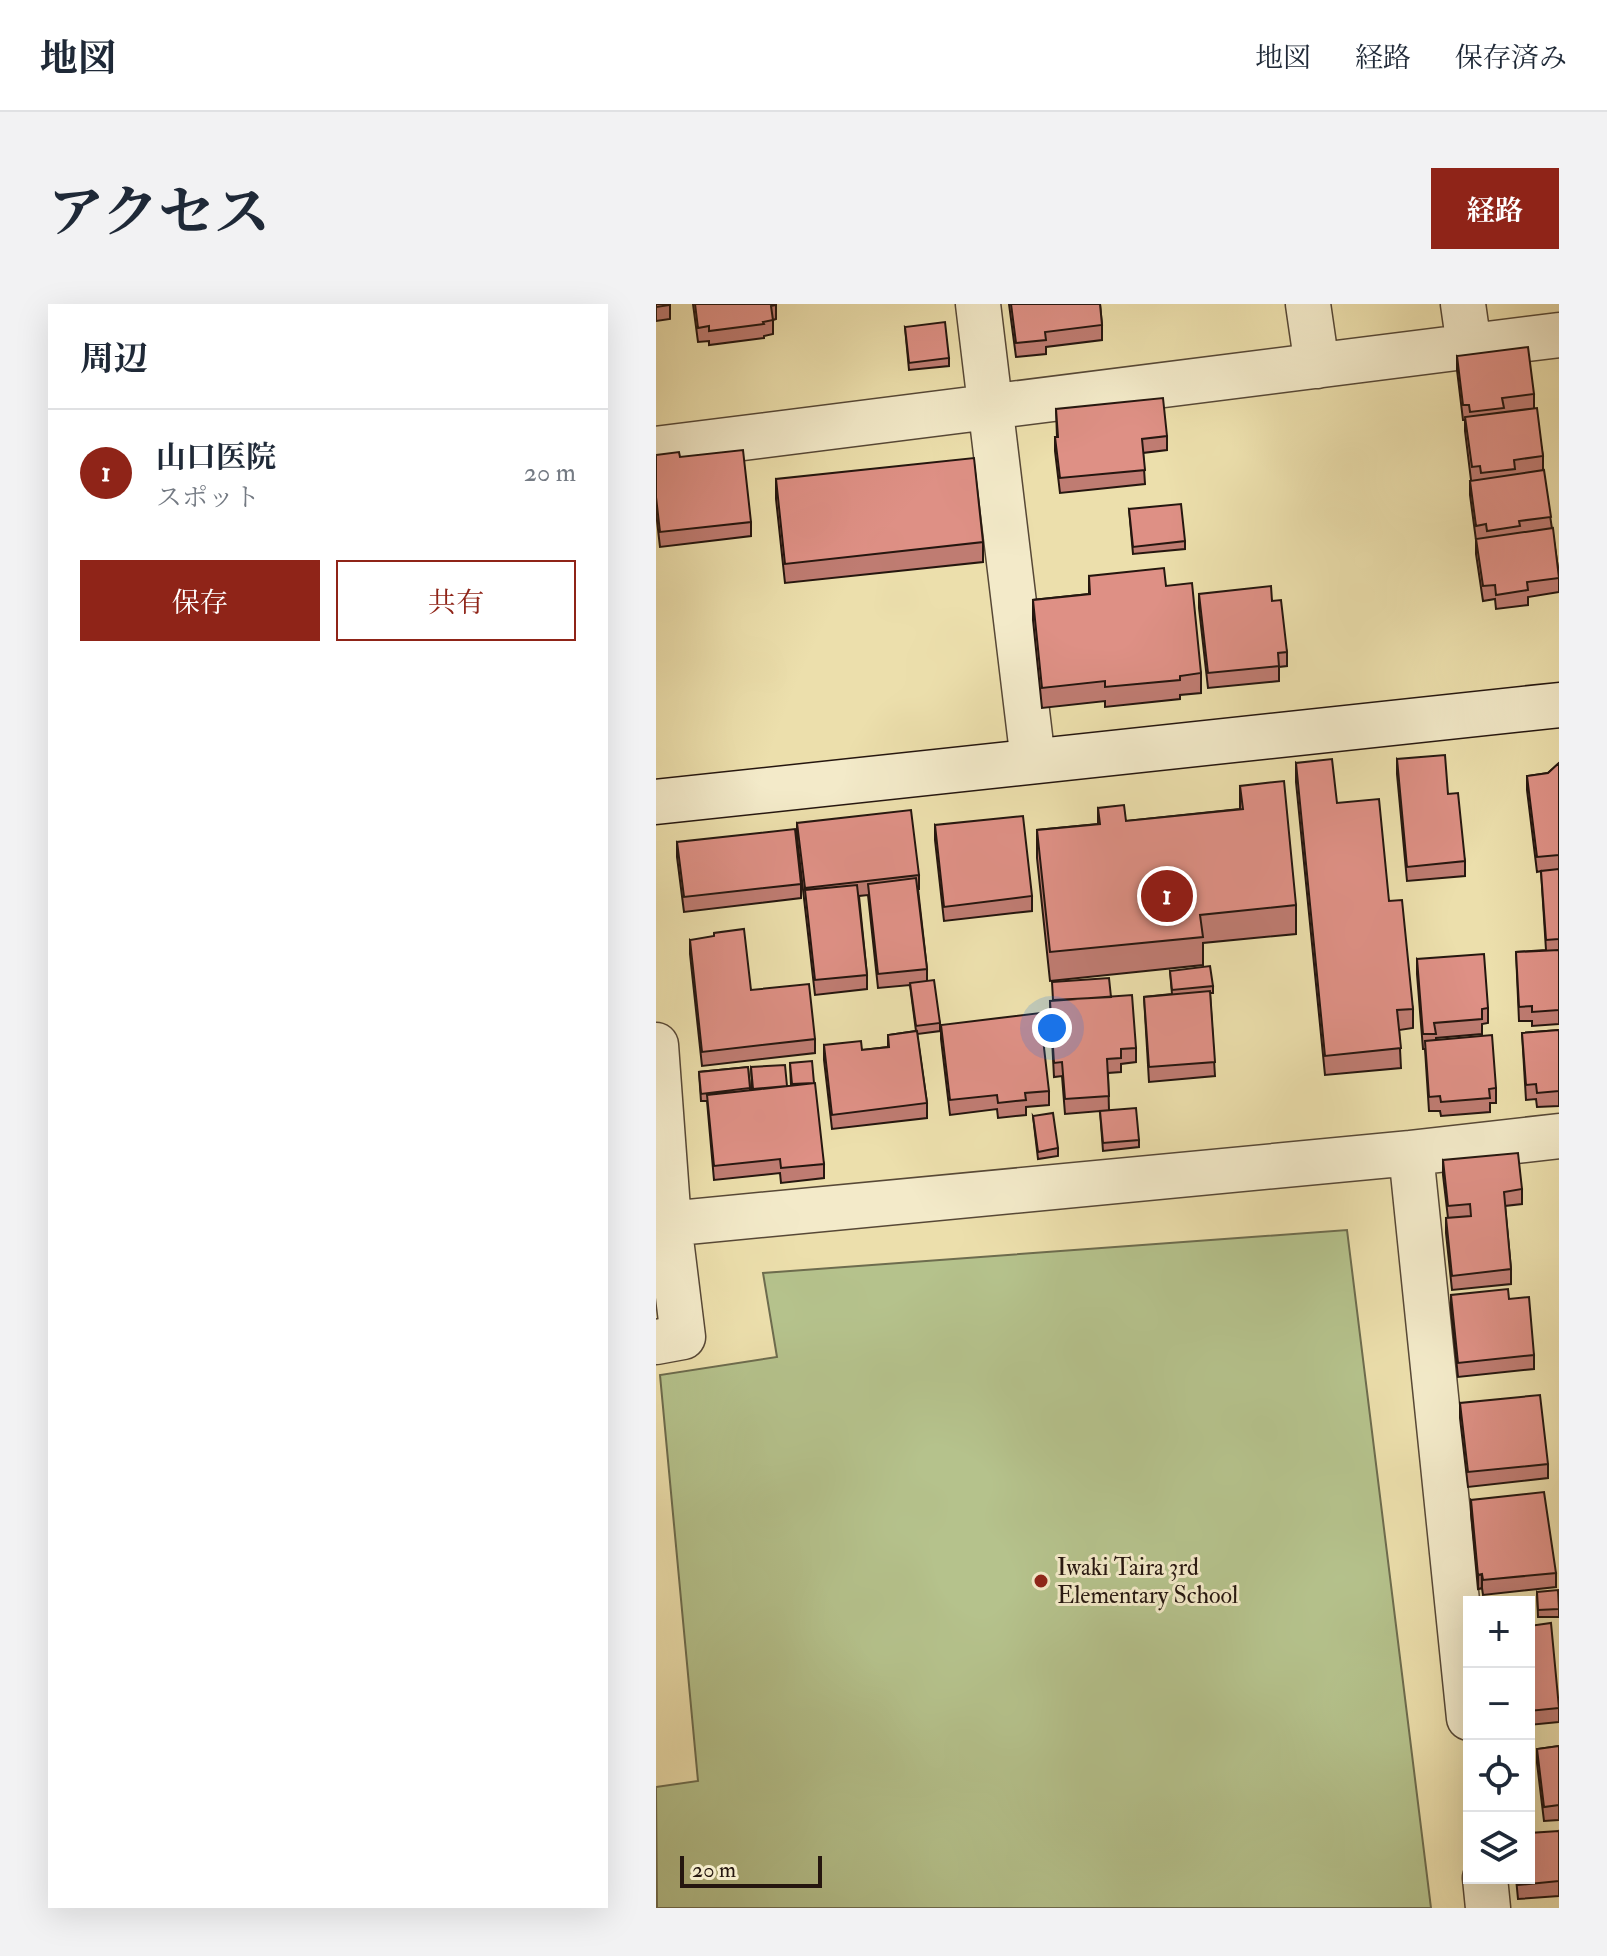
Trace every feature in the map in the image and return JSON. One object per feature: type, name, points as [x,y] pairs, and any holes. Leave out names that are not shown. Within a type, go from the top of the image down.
[{"type":"street","points":[[978,304],[1033,761]]},
{"type":"street","points":[[1308,304],[1317,366]]},
{"type":"street","points":[[656,449],[1317,366],[1466,325],[1559,335]]},
{"type":"street","points":[[656,802],[1559,705]]},
{"type":"street","points":[[656,1045],[662,1224],[683,1337],[656,1342]]},
{"type":"street","points":[[662,1224],[1411,1153],[1559,1136]]},
{"type":"street","points":[[1411,1153],[1464,1668]]},
{"type":"street","points":[[1486,1884],[1488,1908]]},
{"type":"green space","name":"Iwaki Taira 3rd Elementary School","points":[[1347,1230],[1431,1908],[657,1908],[656,1787],[698,1781],[660,1375],[777,1357],[763,1273]]},
{"type":"building","points":[[695,304],[776,305],[771,306],[773,320],[764,324],[709,331],[709,326],[698,328]]},
{"type":"building","points":[[1011,304],[1100,304],[1102,325],[1045,332],[1046,340],[1016,343]]},
{"type":"building","points":[[945,322],[949,358],[909,363],[905,327]]},
{"type":"building","points":[[1528,347],[1534,394],[1502,398],[1504,408],[1470,412],[1469,405],[1463,405],[1457,356]]},
{"type":"building","points":[[1163,398],[1167,436],[1142,439],[1145,470],[1060,478],[1055,437],[1058,437],[1056,409]]},
{"type":"building","points":[[1537,408],[1543,456],[1514,460],[1515,469],[1481,473],[1480,466],[1472,467],[1465,417]]},
{"type":"building","points":[[743,450],[751,522],[660,532],[656,455],[679,452],[680,457]]},
{"type":"building","points":[[974,458],[983,542],[785,564],[776,479]]},
{"type":"building","points":[[1544,470],[1551,517],[1519,521],[1520,526],[1487,531],[1486,524],[1476,526],[1470,481]]},
{"type":"building","points":[[1181,504],[1185,541],[1133,547],[1129,509]]},
{"type":"building","points":[[1553,528],[1559,578],[1527,582],[1528,590],[1496,595],[1495,585],[1483,586],[1476,539]]},
{"type":"building","points":[[1164,568],[1166,586],[1192,583],[1201,673],[1180,676],[1180,680],[1105,687],[1105,681],[1042,688],[1033,600],[1090,594],[1089,576]]},
{"type":"building","points":[[1271,586],[1272,601],[1281,600],[1287,652],[1278,653],[1279,666],[1208,673],[1199,594]]},
{"type":"building","points":[[1445,755],[1448,794],[1458,793],[1465,861],[1407,867],[1397,759]]},
{"type":"building","points":[[1332,759],[1337,803],[1379,799],[1389,901],[1402,900],[1413,1009],[1397,1010],[1401,1048],[1325,1056],[1296,763]]},
{"type":"building","points":[[1559,763],[1559,855],[1537,857],[1527,776],[1548,773]]},
{"type":"building","points":[[1284,781],[1296,905],[1200,915],[1203,937],[1050,952],[1037,830],[1100,824],[1098,808],[1124,805],[1126,821],[1243,809],[1240,786]]},
{"type":"building","points":[[911,810],[919,875],[805,888],[797,823]]},
{"type":"building","points":[[1023,816],[1032,896],[944,907],[935,825]]},
{"type":"building","points":[[795,829],[801,884],[684,897],[677,842]]},
{"type":"building","points":[[1559,869],[1559,939],[1546,940],[1541,871]]},
{"type":"building","points":[[916,878],[927,969],[878,974],[868,884]]},
{"type":"building","points":[[857,885],[867,975],[815,980],[805,890]]},
{"type":"building","points":[[744,929],[751,990],[809,984],[815,1039],[702,1052],[690,940]]},
{"type":"building","points":[[1559,950],[1559,1010],[1532,1012],[1532,1006],[1519,1007],[1516,952]]},
{"type":"building","points":[[1484,954],[1488,1008],[1482,1009],[1482,1019],[1434,1023],[1436,1034],[1423,1034],[1417,959]]},
{"type":"building","points":[[1210,966],[1213,986],[1172,990],[1170,971]]},
{"type":"building","points":[[1109,978],[1111,997],[1053,1000],[1052,982]]},
{"type":"building","points":[[934,980],[940,1023],[916,1026],[910,983]]},
{"type":"building","points":[[1210,991],[1215,1062],[1149,1067],[1144,997]]},
{"type":"building","points":[[1132,995],[1136,1048],[1121,1049],[1121,1058],[1107,1059],[1109,1096],[1065,1099],[1062,1062],[1054,1063],[1050,1001]]},
{"type":"building","points":[[1040,1013],[1049,1091],[1025,1093],[1026,1100],[998,1103],[997,1095],[950,1100],[941,1025]]},
{"type":"building","points":[[1559,1030],[1559,1091],[1537,1093],[1536,1084],[1526,1085],[1522,1033]]},
{"type":"building","points":[[917,1031],[927,1103],[832,1115],[824,1045],[861,1041],[862,1050],[889,1047],[888,1035]]},
{"type":"building","points":[[1492,1035],[1496,1088],[1489,1089],[1490,1098],[1441,1102],[1440,1096],[1429,1097],[1425,1041]]},
{"type":"building","points":[[812,1061],[814,1083],[792,1084],[790,1063]]},
{"type":"building","points":[[785,1065],[787,1086],[753,1089],[751,1067]]},
{"type":"building","points":[[748,1067],[750,1088],[701,1094],[699,1072]]},
{"type":"building","points":[[815,1083],[824,1164],[781,1168],[780,1159],[714,1166],[707,1095]]},
{"type":"building","points":[[1136,1108],[1139,1140],[1103,1143],[1100,1111]]},
{"type":"building","points":[[1053,1113],[1058,1148],[1038,1152],[1033,1116]]},
{"type":"building","points":[[1518,1153],[1522,1189],[1504,1192],[1511,1269],[1452,1276],[1446,1218],[1471,1216],[1470,1204],[1448,1206],[1443,1160]]},
{"type":"building","points":[[1508,1289],[1509,1299],[1529,1297],[1534,1355],[1458,1363],[1451,1295]]},
{"type":"building","points":[[1540,1395],[1548,1464],[1468,1472],[1460,1403]]},
{"type":"building","points":[[1544,1492],[1556,1573],[1483,1580],[1482,1574],[1478,1575],[1471,1500]]},
{"type":"building","points":[[1558,1590],[1559,1609],[1538,1610],[1537,1592]]},
{"type":"building","points":[[1551,1623],[1559,1708],[1535,1710],[1535,1625]]},
{"type":"building","points":[[1559,1746],[1559,1805],[1544,1807],[1537,1749]]},
{"type":"building","points":[[1559,1831],[1559,1881],[1535,1883],[1535,1833]]},
{"type":"place","name":"山口医院","points":[[1167,896]]},
{"type":"place","name":"Iwaki Taira 3rd Elementary School","points":[[1041,1581]]}]
